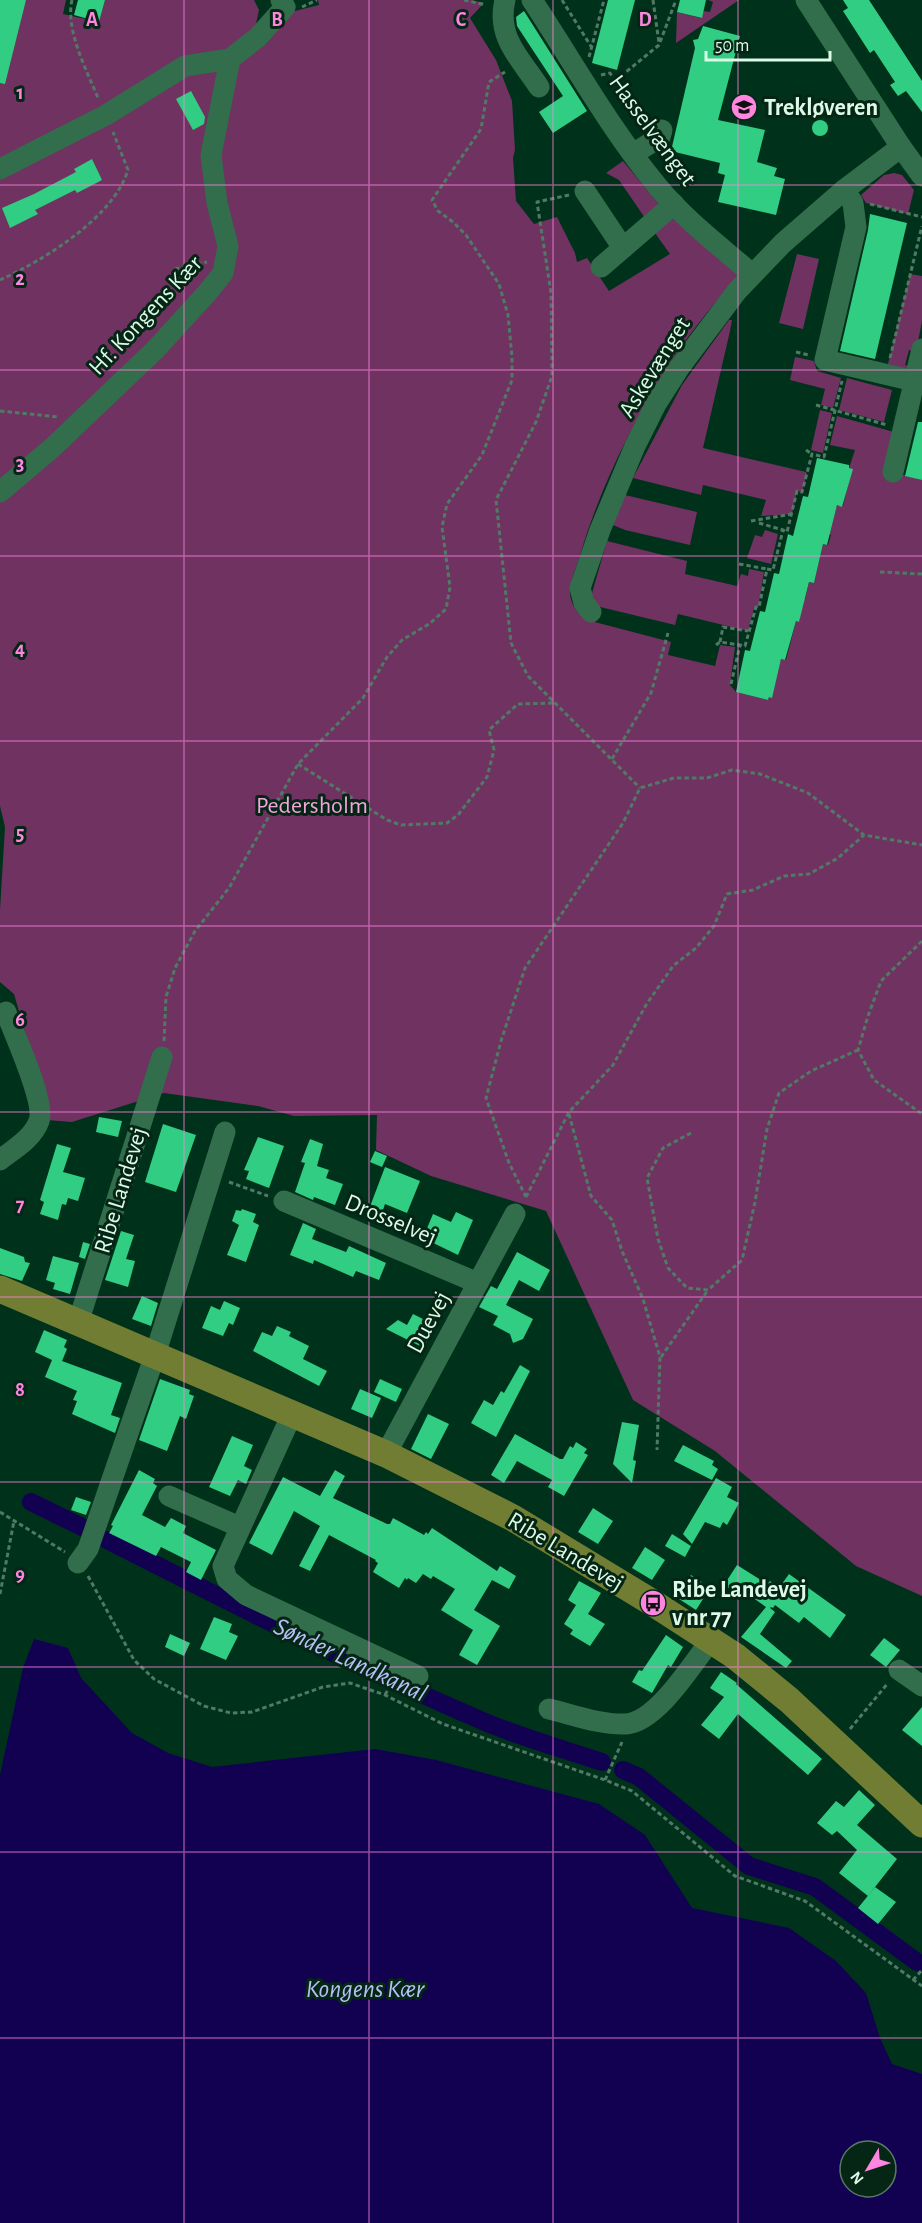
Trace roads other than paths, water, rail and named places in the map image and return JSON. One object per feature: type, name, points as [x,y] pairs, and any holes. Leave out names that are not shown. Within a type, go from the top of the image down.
[{"type":"main road","name":"Ribe Landevej","points":[[0,1289],[386,1454],[513,1518],[735,1656],[789,1700],[922,1824]]},
{"type":"street","points":[[505,0],[502,22],[506,37],[539,87]]},
{"type":"street","name":"Hasselvænget","points":[[532,0],[631,151],[658,188],[692,223],[752,274]]},
{"type":"street","points":[[806,0],[922,176]]},
{"type":"street","points":[[0,169],[106,115],[185,66],[230,59],[258,37],[283,4]]},
{"type":"street","name":"Hf. Kongens Kær","points":[[0,492],[52,448],[155,350],[223,273],[228,246],[217,203],[211,155],[230,59]]},
{"type":"street","points":[[631,151],[660,137],[662,130]]},
{"type":"street","name":"Askevænget","points":[[591,612],[584,603],[580,588],[600,530],[635,446],[656,404],[679,368],[752,274],[783,243],[849,197],[901,147]]},
{"type":"street","points":[[585,191],[623,248]]},
{"type":"street","points":[[849,197],[856,227],[825,360],[914,381]]},
{"type":"street","points":[[601,267],[674,204]]},
{"type":"street","points":[[893,472],[922,350]]},
{"type":"street","points":[[0,1160],[27,1139],[38,1124],[41,1112],[37,1095],[6,1012]]},
{"type":"street","name":"Ribe Landevej","points":[[78,1323],[162,1057]]},
{"type":"street","points":[[78,1563],[88,1549],[155,1355],[225,1132]]},
{"type":"street","name":"Drosselvej","points":[[284,1202],[478,1283]]},
{"type":"street","name":"Duevej","points":[[386,1454],[521,1206]]},
{"type":"street","points":[[292,1414],[223,1566],[228,1579],[246,1595],[418,1676]]},
{"type":"street","points":[[169,1496],[240,1527]]},
{"type":"street","points":[[549,1709],[608,1723],[629,1724],[648,1715],[675,1688],[711,1640]]},
{"type":"street","points":[[899,1670],[922,1686]]},
{"type":"water","name":"Kongens Kær","points":[[34,1639],[68,1648],[81,1678],[132,1733],[168,1753],[212,1767],[375,1749],[436,1760],[599,1804],[645,1835],[692,1908],[789,1928],[836,1961],[866,1993],[880,2038],[892,2064],[922,2074],[922,2223],[0,2223],[0,1775],[23,1668]]},
{"type":"waterway","name":"Sønder Landkanal","points":[[31,1502],[84,1528]]},
{"type":"waterway","name":"Sønder Landkanal","points":[[107,1540],[294,1634],[437,1701],[514,1733],[602,1762]]},
{"type":"waterway","name":"Sønder Landkanal","points":[[623,1770],[639,1777],[749,1866],[815,1887],[917,1962]]},
{"type":"place","name":"Trekløveren","points":[[744,107]]},
{"type":"place","name":"Ribe Landevej v nr 77","points":[[653,1603]]},
{"type":"park label","name":"Pedersholm","points":[[312,805]]}]
